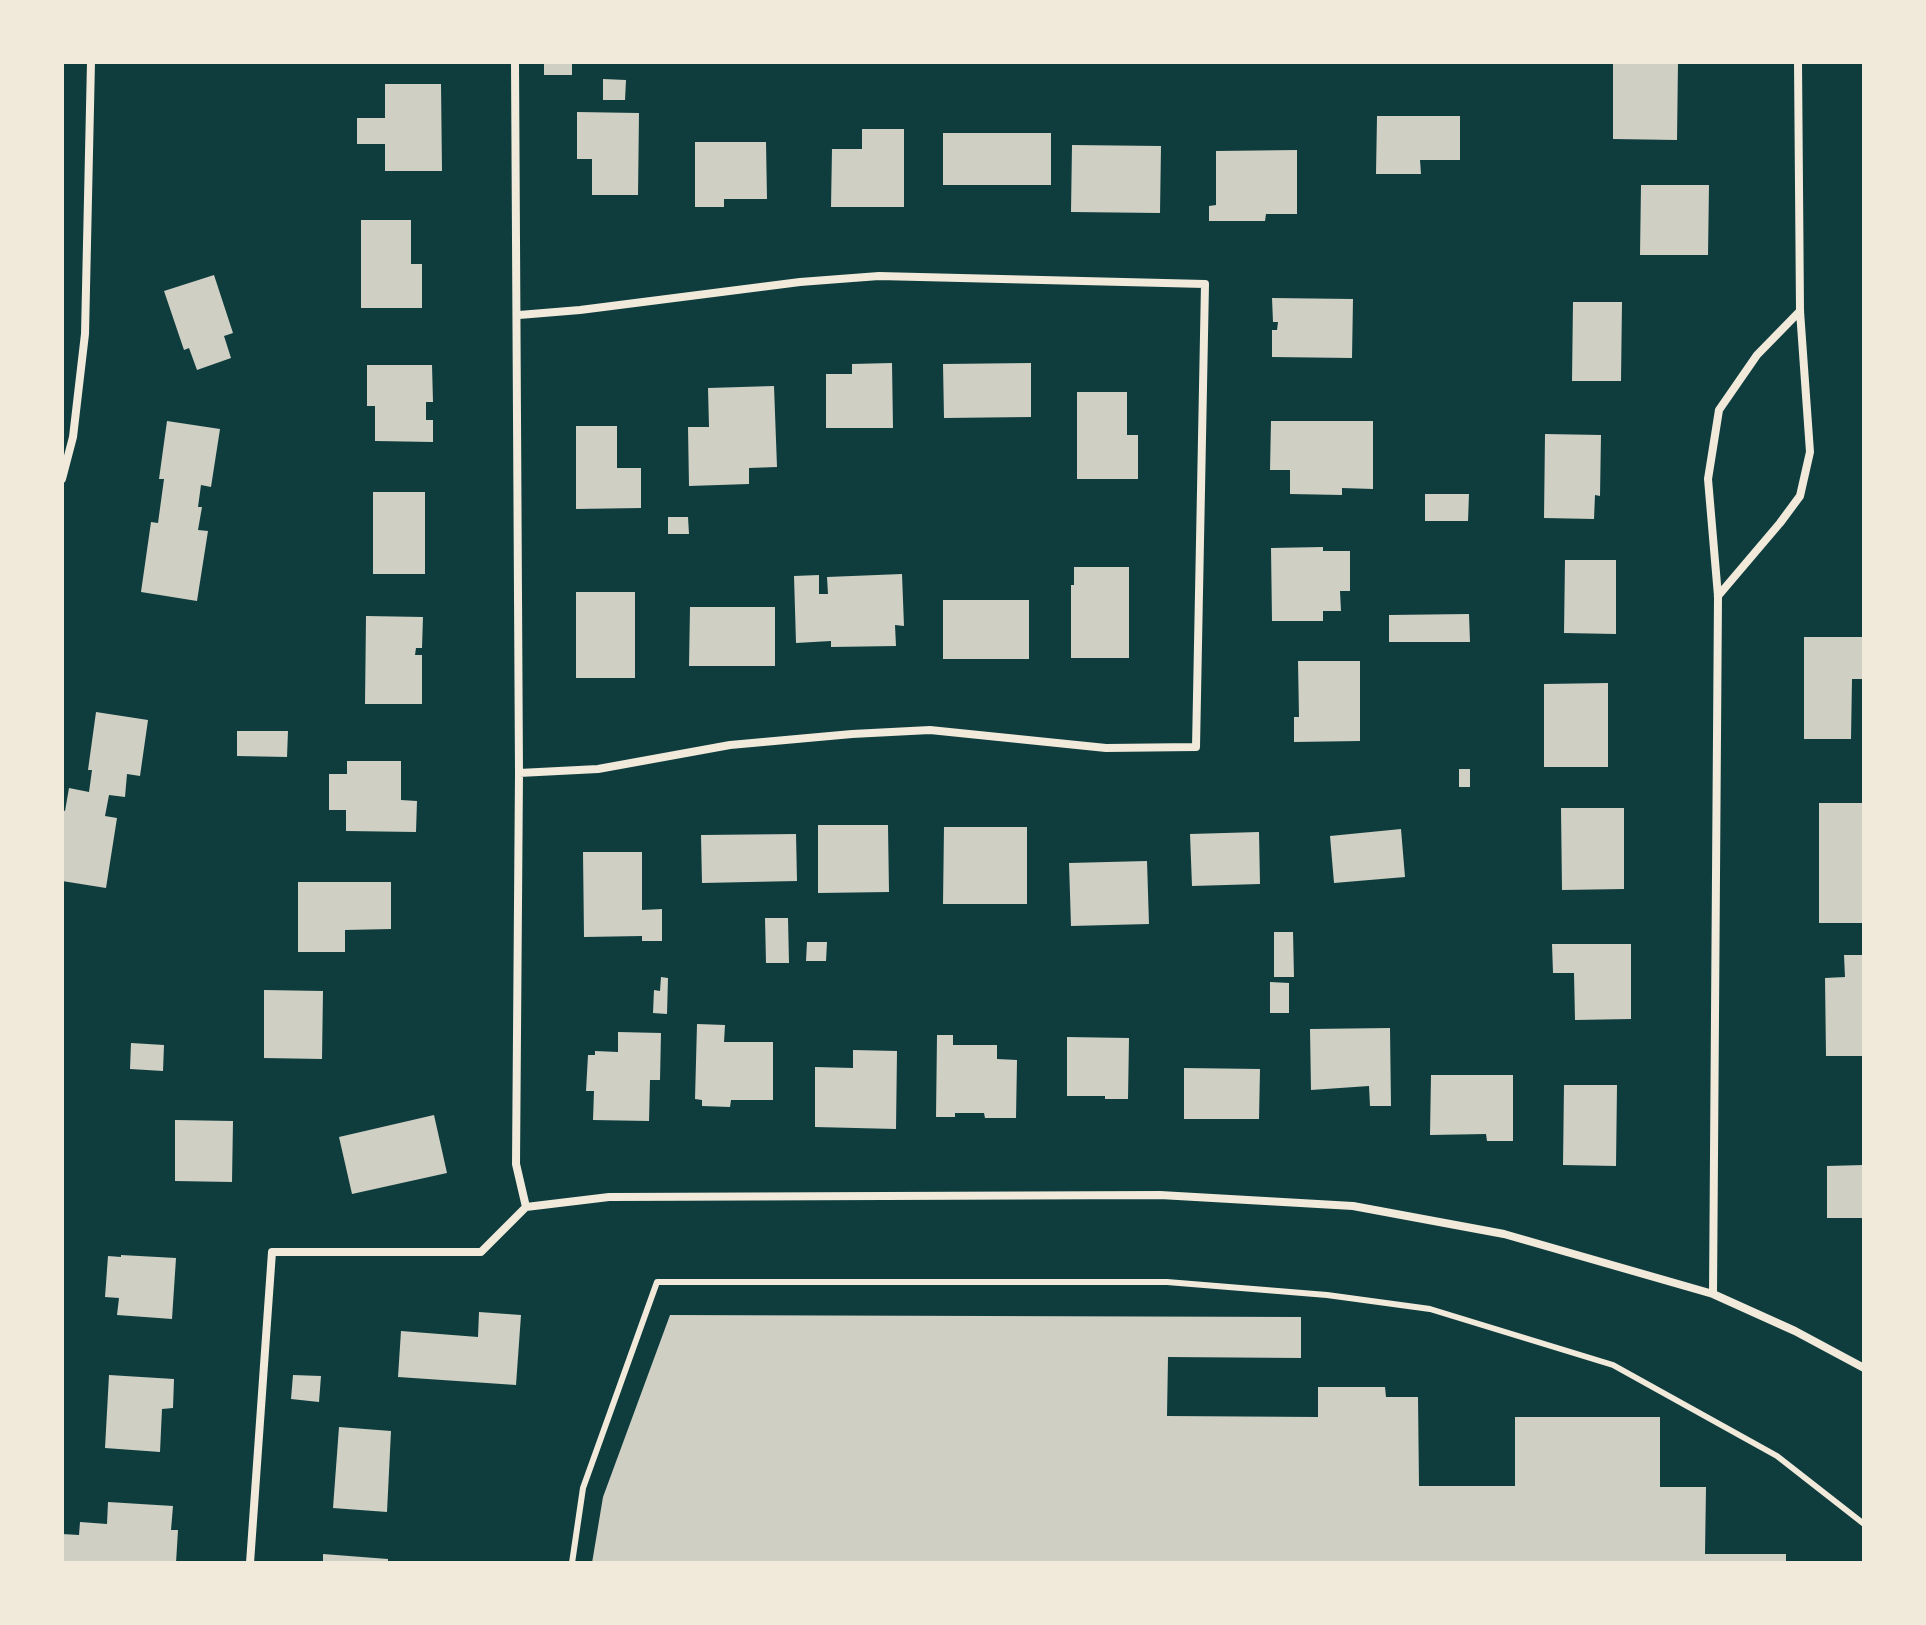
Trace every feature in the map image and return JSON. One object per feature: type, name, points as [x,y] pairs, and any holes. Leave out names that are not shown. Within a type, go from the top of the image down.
[{"type":"street","points":[[62,479],[73,437],[85,334],[91,62]]},
{"type":"street","points":[[515,62],[519,315],[516,1164],[526,1207]]},
{"type":"street","points":[[1718,596],[1800,496],[1810,452],[1800,311],[1798,62]]},
{"type":"street","points":[[519,315],[800,282],[879,276],[1205,284],[1196,747],[1106,748],[930,730],[730,745],[598,769],[519,773]]},
{"type":"street","points":[[1713,1294],[1718,596],[1708,479],[1719,410],[1757,355],[1800,311]]},
{"type":"street","points":[[250,1563],[272,1252],[481,1252],[526,1207],[609,1197],[1160,1195],[1353,1206],[1504,1234],[1713,1294],[1795,1331],[1864,1368]]},
{"type":"lane","points":[[572,1563],[583,1488],[657,1282],[1167,1282],[1327,1295],[1430,1309],[1613,1365],[1777,1456],[1864,1524]]},
{"type":"building","points":[[544,62],[572,62],[572,75],[544,75]]},
{"type":"building","points":[[1613,62],[1678,62],[1677,140],[1613,139]]},
{"type":"building","points":[[603,79],[626,80],[625,100],[603,100]]},
{"type":"building","points":[[385,84],[441,84],[442,171],[385,171],[385,144],[357,144],[357,118],[385,118]]},
{"type":"building","points":[[577,112],[639,113],[638,195],[592,195],[592,159],[577,159]]},
{"type":"building","points":[[1377,116],[1460,116],[1460,160],[1420,160],[1421,174],[1376,174]]},
{"type":"building","points":[[862,129],[904,129],[904,207],[831,207],[832,149],[862,149]]},
{"type":"building","points":[[943,133],[1051,133],[1051,185],[943,185]]},
{"type":"building","points":[[695,142],[766,142],[767,199],[724,199],[724,207],[695,207]]},
{"type":"building","points":[[1072,145],[1161,146],[1160,213],[1071,212]]},
{"type":"building","points":[[1297,150],[1297,214],[1266,214],[1265,221],[1209,221],[1209,206],[1216,205],[1216,151]]},
{"type":"building","points":[[1641,185],[1709,185],[1708,255],[1640,255]]},
{"type":"building","points":[[361,220],[411,220],[411,264],[422,264],[422,308],[361,308]]},
{"type":"building","points":[[214,275],[233,333],[224,336],[231,358],[197,370],[189,348],[184,350],[164,291]]},
{"type":"building","points":[[1272,298],[1353,299],[1352,358],[1272,357],[1272,330],[1277,330],[1278,322],[1273,322]]},
{"type":"building","points":[[1573,302],[1622,302],[1621,381],[1572,381]]},
{"type":"building","points":[[892,363],[893,428],[826,428],[826,374],[852,374],[852,364]]},
{"type":"building","points":[[1031,363],[1031,417],[944,418],[943,364]]},
{"type":"building","points":[[367,365],[432,365],[433,402],[426,402],[426,420],[433,420],[433,442],[375,441],[375,406],[367,406]]},
{"type":"building","points":[[774,386],[777,467],[749,468],[749,484],[689,486],[688,427],[709,427],[708,388]]},
{"type":"building","points":[[1077,392],[1127,392],[1127,435],[1138,435],[1138,479],[1077,479]]},
{"type":"building","points":[[167,421],[220,429],[211,487],[201,485],[198,507],[202,507],[198,530],[208,531],[197,601],[141,592],[151,522],[158,523],[164,479],[159,479]]},
{"type":"building","points":[[1271,421],[1373,421],[1373,489],[1342,488],[1342,495],[1290,494],[1290,470],[1270,470]]},
{"type":"building","points":[[576,426],[617,426],[617,468],[641,468],[641,508],[576,509]]},
{"type":"building","points":[[1545,434],[1601,435],[1600,496],[1595,495],[1594,519],[1544,518]]},
{"type":"building","points":[[373,492],[425,492],[425,574],[373,574]]},
{"type":"building","points":[[1425,494],[1469,494],[1468,521],[1425,521]]},
{"type":"building","points":[[668,517],[688,517],[689,534],[668,534]]},
{"type":"building","points":[[1323,547],[1323,551],[1350,551],[1350,591],[1340,591],[1341,611],[1323,611],[1323,621],[1272,621],[1271,548]]},
{"type":"building","points":[[1565,560],[1616,560],[1616,634],[1564,633]]},
{"type":"building","points":[[1074,567],[1129,567],[1129,658],[1071,658],[1071,585],[1074,585]]},
{"type":"building","points":[[902,574],[904,626],[895,625],[896,646],[831,647],[831,641],[796,643],[794,576],[819,575],[819,594],[828,594],[827,577]]},
{"type":"building","points":[[576,592],[635,592],[635,678],[576,678]]},
{"type":"building","points":[[943,600],[1029,600],[1029,659],[943,659]]},
{"type":"building","points":[[690,607],[775,607],[775,666],[689,666]]},
{"type":"building","points":[[1469,614],[1470,642],[1389,642],[1389,615]]},
{"type":"building","points":[[366,616],[423,617],[422,648],[416,648],[415,655],[422,655],[422,704],[365,704]]},
{"type":"building","points":[[1804,637],[1864,637],[1864,679],[1852,679],[1851,739],[1804,739]]},
{"type":"building","points":[[1298,661],[1360,661],[1360,741],[1294,742],[1294,717],[1299,717]]},
{"type":"building","points":[[1608,683],[1608,767],[1544,767],[1544,684]]},
{"type":"building","points":[[96,712],[148,720],[140,776],[127,774],[125,797],[109,795],[105,816],[117,818],[106,888],[62,881],[62,810],[65,811],[69,788],[89,792],[92,770],[88,770]]},
{"type":"building","points":[[237,731],[288,731],[287,757],[237,756]]},
{"type":"building","points":[[347,761],[401,761],[401,800],[417,801],[416,832],[346,831],[346,810],[329,810],[329,774],[347,774]]},
{"type":"building","points":[[1459,769],[1470,769],[1470,787],[1459,787]]},
{"type":"building","points":[[1819,803],[1864,803],[1864,923],[1819,923]]},
{"type":"building","points":[[1561,808],[1624,808],[1624,889],[1562,890]]},
{"type":"building","points":[[818,825],[888,825],[889,892],[818,893]]},
{"type":"building","points":[[944,827],[1027,827],[1027,904],[943,904]]},
{"type":"building","points":[[1401,829],[1405,877],[1334,883],[1330,836]]},
{"type":"building","points":[[1259,832],[1260,884],[1192,886],[1190,834]]},
{"type":"building","points":[[796,834],[797,881],[702,883],[701,835]]},
{"type":"building","points":[[583,852],[642,852],[642,910],[662,909],[662,941],[642,941],[642,936],[584,937]]},
{"type":"building","points":[[1147,861],[1149,924],[1071,926],[1069,863]]},
{"type":"building","points":[[298,882],[391,882],[391,929],[345,930],[345,952],[298,952]]},
{"type":"building","points":[[765,918],[788,918],[789,963],[766,963]]},
{"type":"building","points":[[1274,932],[1293,932],[1294,977],[1274,977]]},
{"type":"building","points":[[807,942],[827,942],[826,961],[806,961]]},
{"type":"building","points":[[1552,944],[1631,944],[1631,1019],[1575,1020],[1574,973],[1553,973]]},
{"type":"building","points":[[1844,955],[1864,955],[1864,1056],[1826,1056],[1825,978],[1845,977]]},
{"type":"building","points":[[661,977],[668,978],[667,1014],[653,1013],[654,990],[660,991]]},
{"type":"building","points":[[1270,982],[1289,983],[1289,1013],[1270,1013]]},
{"type":"building","points":[[264,990],[323,991],[322,1059],[264,1058]]},
{"type":"building","points":[[697,1024],[725,1025],[724,1042],[773,1042],[773,1100],[731,1100],[730,1107],[702,1106],[702,1100],[695,1099]]},
{"type":"building","points":[[1390,1028],[1391,1106],[1370,1106],[1369,1086],[1311,1090],[1310,1029]]},
{"type":"building","points":[[618,1032],[661,1033],[660,1080],[650,1080],[649,1121],[593,1120],[594,1091],[586,1091],[588,1055],[595,1055],[595,1051],[618,1052]]},
{"type":"building","points":[[937,1035],[953,1035],[953,1045],[997,1045],[997,1059],[1017,1060],[1016,1118],[985,1118],[984,1113],[955,1113],[955,1117],[936,1117]]},
{"type":"building","points":[[1067,1037],[1129,1038],[1128,1099],[1067,1096]]},
{"type":"building","points":[[131,1043],[164,1045],[163,1071],[130,1069]]},
{"type":"building","points":[[853,1050],[897,1051],[896,1129],[815,1127],[815,1067],[853,1068]]},
{"type":"building","points":[[1184,1068],[1260,1069],[1259,1119],[1184,1119]]},
{"type":"building","points":[[1431,1075],[1513,1075],[1513,1141],[1487,1141],[1486,1134],[1430,1135]]},
{"type":"building","points":[[1564,1085],[1617,1085],[1616,1166],[1563,1165]]},
{"type":"building","points":[[434,1115],[447,1173],[352,1194],[339,1137]]},
{"type":"building","points":[[175,1120],[233,1121],[232,1182],[175,1181]]},
{"type":"building","points":[[1864,1165],[1864,1218],[1827,1218],[1827,1166]]},
{"type":"building","points":[[108,1256],[176,1258],[172,1319],[117,1315],[119,1298],[105,1297]]},
{"type":"building","points":[[479,1312],[521,1315],[516,1385],[398,1377],[401,1331],[478,1337]]},
{"type":"building","points":[[670,1315],[1301,1317],[1301,1358],[1168,1357],[1167,1416],[1318,1417],[1318,1387],[1385,1387],[1386,1397],[1418,1397],[1419,1486],[1515,1486],[1515,1417],[1660,1417],[1660,1487],[1706,1487],[1705,1554],[1786,1554],[1786,1563],[592,1563],[603,1497]]},
{"type":"building","points":[[109,1375],[174,1379],[173,1408],[162,1409],[160,1452],[105,1448]]},
{"type":"building","points":[[293,1375],[321,1376],[319,1402],[291,1399]]},
{"type":"building","points":[[339,1427],[391,1431],[387,1512],[333,1508]]},
{"type":"building","points":[[108,1502],[173,1506],[171,1530],[178,1530],[176,1563],[62,1563],[62,1534],[79,1535],[80,1522],[107,1524]]},
{"type":"building","points":[[323,1554],[388,1559],[388,1563],[323,1563]]}]
